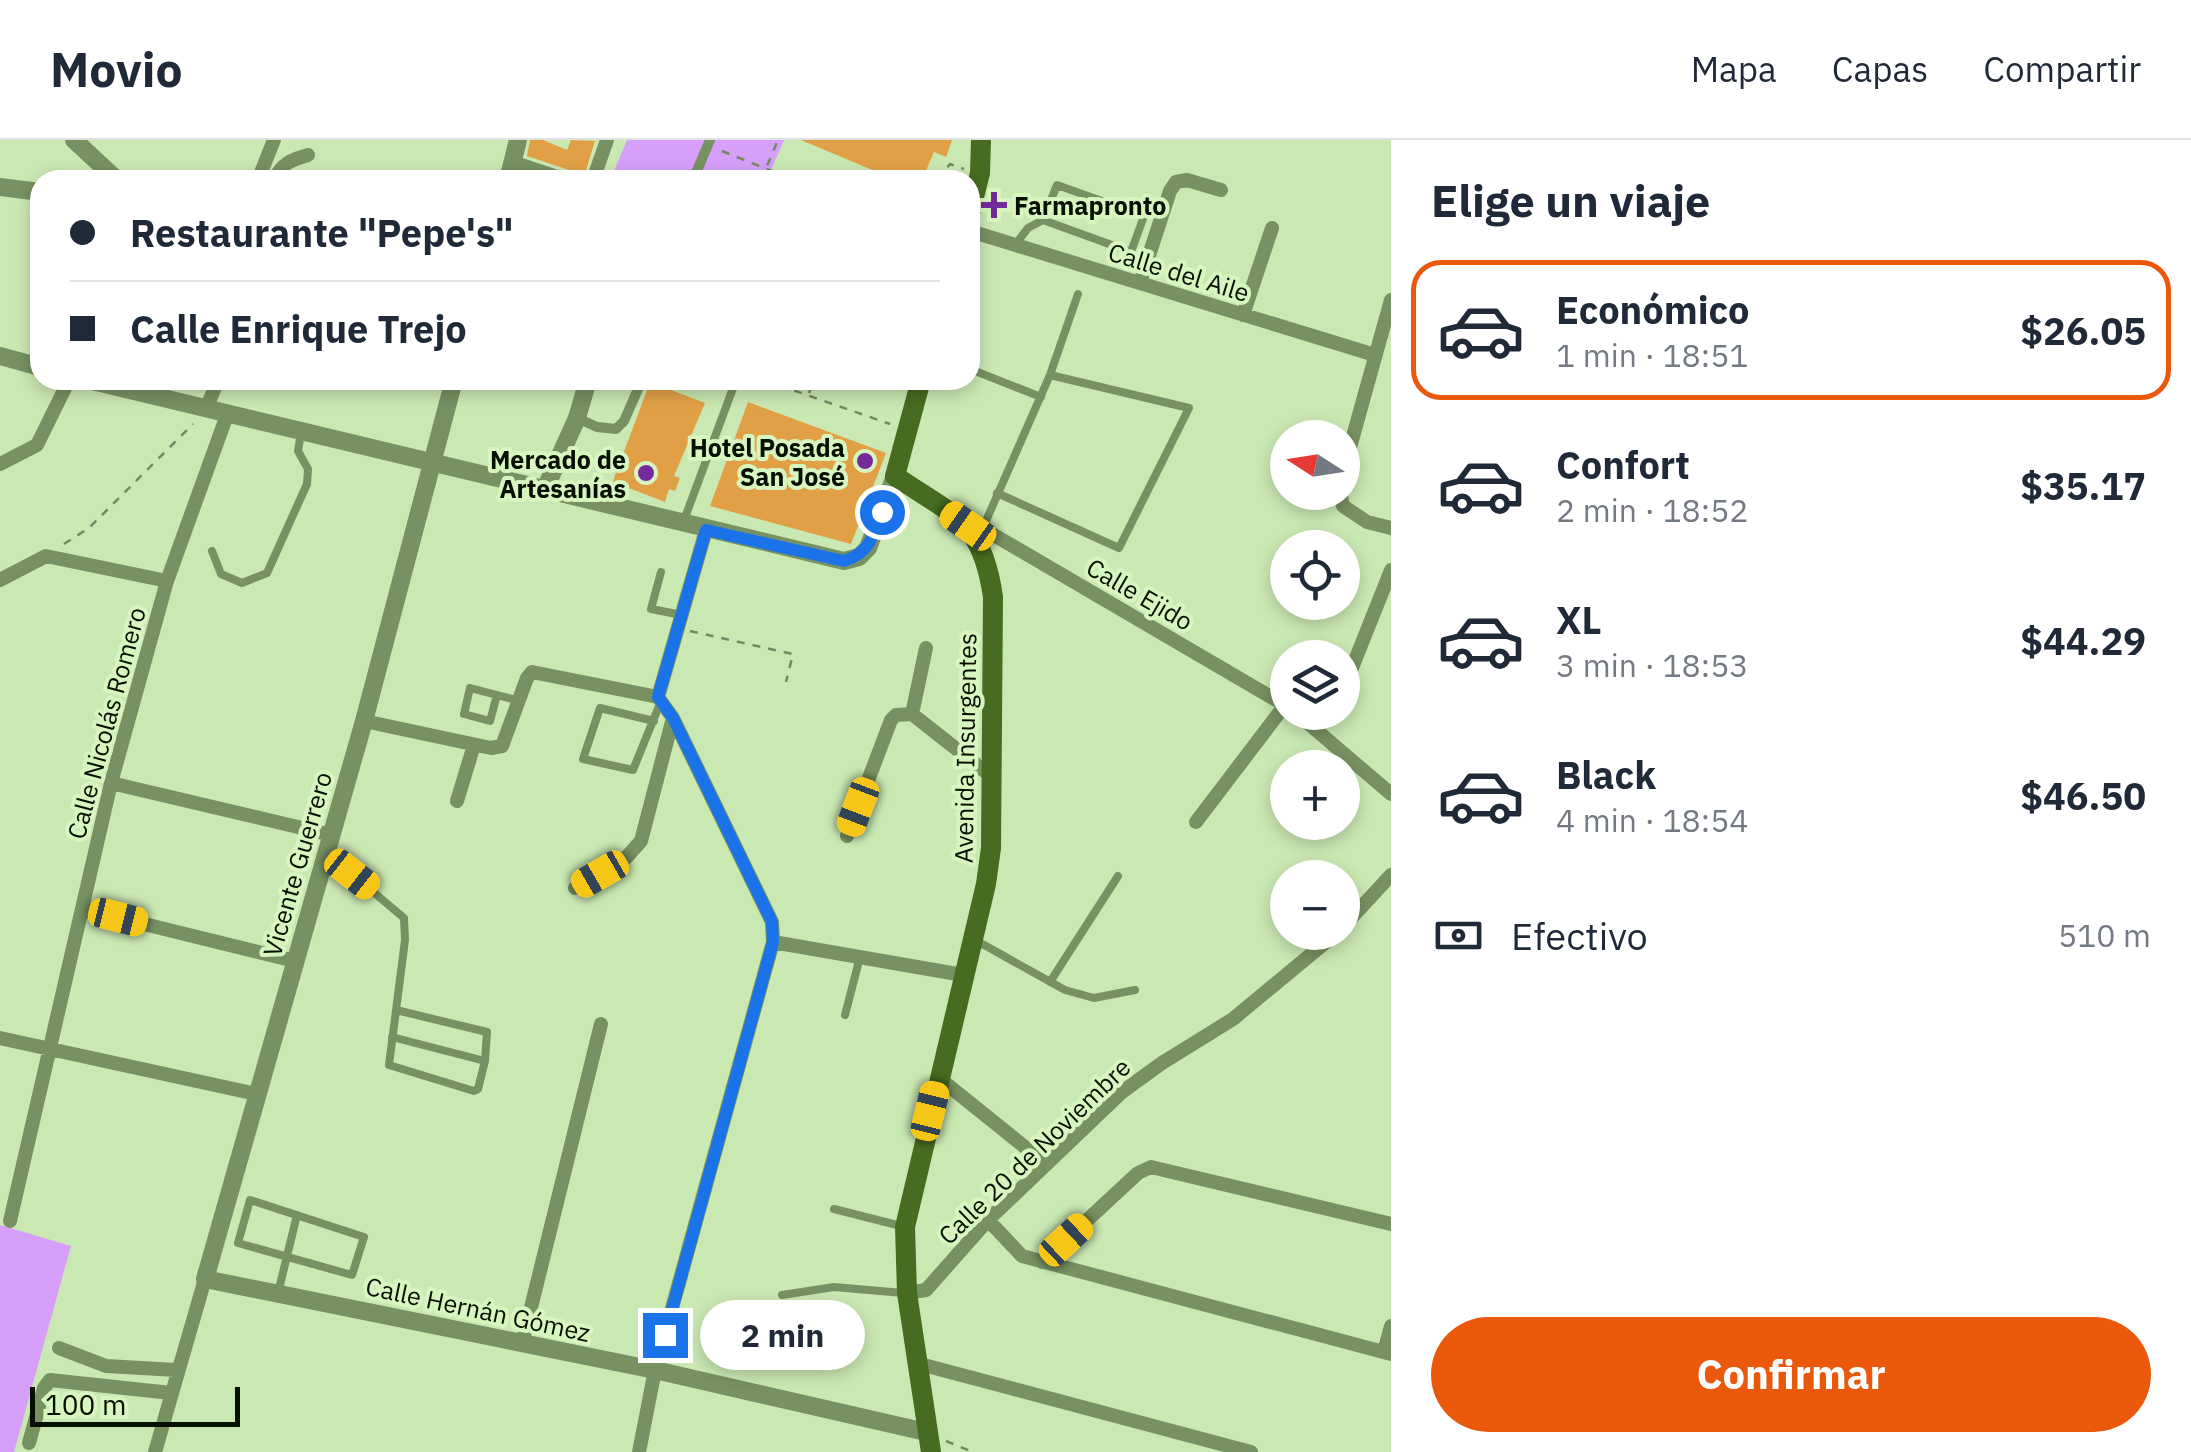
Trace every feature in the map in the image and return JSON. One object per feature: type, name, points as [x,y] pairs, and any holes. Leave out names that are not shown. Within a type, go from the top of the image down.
[{"type":"main road","points":[[980,173],[981,140]]},
{"type":"main road","points":[[918,390],[896,476],[975,528]]},
{"type":"main road","name":"Avenida Insurgentes","points":[[928,1442],[907,1293],[905,1227],[986,884],[991,848],[993,597],[975,528]]},
{"type":"street","points":[[74,140],[106,170]]},
{"type":"street","points":[[262,170],[274,140]]},
{"type":"street","points":[[510,170],[518,140]]},
{"type":"street","points":[[596,170],[607,140]]},
{"type":"street","points":[[697,170],[709,142]]},
{"type":"street","points":[[278,170],[308,155]]},
{"type":"street","points":[[1140,283],[1176,182],[1188,180],[1222,190]]},
{"type":"street","points":[[0,188],[30,191]]},
{"type":"street","points":[[1243,315],[1272,228]]},
{"type":"street","name":"Calle del Aile","points":[[980,234],[1375,355]]},
{"type":"street","points":[[1357,420],[1391,300]]},
{"type":"street","points":[[0,356],[30,364]]},
{"type":"street","points":[[0,464],[37,445],[64,390]]},
{"type":"street","points":[[129,390],[844,561],[868,548],[896,476]]},
{"type":"street","points":[[206,409],[214,390]]},
{"type":"street","name":"Vicente Guerrero","points":[[205,1278],[364,720],[452,390]]},
{"type":"street","points":[[544,489],[586,390]]},
{"type":"street","points":[[577,418],[597,427],[616,429],[624,422],[638,390]]},
{"type":"street","name":"Calle Nicolás Romero","points":[[10,1221],[111,783],[167,580],[226,415]]},
{"type":"street","points":[[1349,510],[1367,522],[1391,528]]},
{"type":"street","name":"Calle Ejido","points":[[975,528],[1270,697]]},
{"type":"street","points":[[659,698],[706,530]]},
{"type":"street","points":[[0,580],[46,556],[167,580]]},
{"type":"street","points":[[1360,647],[1391,570]]},
{"type":"street","points":[[912,714],[926,648]]},
{"type":"street","points":[[364,720],[474,745],[502,746],[526,678],[532,672],[659,698],[673,718],[772,922],[773,942],[655,1370],[639,1452]]},
{"type":"street","points":[[847,836],[896,715],[912,714],[992,777]]},
{"type":"street","points":[[574,888],[624,860],[642,841],[673,718]]},
{"type":"street","points":[[1196,822],[1271,730]]},
{"type":"street","name":"Calle Ejido","points":[[1316,730],[1391,794]]},
{"type":"street","points":[[457,801],[474,745]]},
{"type":"street","points":[[111,783],[332,835]]},
{"type":"street","name":"Calle 20 de Noviembre","points":[[1360,908],[1391,875]]},
{"type":"street","points":[[83,909],[295,961]]},
{"type":"street","points":[[773,942],[962,974]]},
{"type":"street","name":"Calle 20 de Noviembre","points":[[907,1293],[926,1290],[988,1220],[1122,1092],[1162,1062],[1233,1019],[1316,950]]},
{"type":"street","points":[[522,1344],[601,1024]]},
{"type":"street","points":[[0,1038],[256,1094]]},
{"type":"street","points":[[939,1078],[1046,1164]]},
{"type":"street","points":[[1042,1262],[1138,1173],[1151,1167],[1391,1224]]},
{"type":"street","points":[[988,1220],[1022,1256],[1388,1353],[1391,1326]]},
{"type":"street","points":[[154,1452],[205,1278]]},
{"type":"street","name":"Calle Hernán Gómez","points":[[205,1278],[655,1370],[928,1442]]},
{"type":"street","points":[[60,1348],[106,1366],[176,1370]]},
{"type":"street","points":[[916,1364],[1252,1452]]},
{"type":"street","points":[[29,1443],[44,1388],[50,1380],[171,1393]]},
{"type":"lane","points":[[1015,245],[1028,228],[1043,220],[1057,186],[1144,216],[1131,252],[1043,220]]},
{"type":"lane","points":[[975,528],[997,493],[1050,375],[1078,294]]},
{"type":"lane","points":[[980,373],[1040,397]]},
{"type":"lane","points":[[997,493],[1119,548],[1189,408],[1050,375]]},
{"type":"lane","points":[[682,523],[732,390]]},
{"type":"lane","points":[[212,551],[221,574],[242,582],[267,573],[307,484],[308,469],[298,452],[301,432]]},
{"type":"lane","points":[[661,572],[651,610],[681,622]]},
{"type":"lane","points":[[497,695],[490,721],[464,714],[470,688],[497,695],[520,701]]},
{"type":"lane","points":[[654,722],[600,708],[583,759],[634,770],[654,722],[659,698]]},
{"type":"lane","points":[[323,864],[352,874],[404,918],[388,1063],[391,1068],[478,1089],[487,1032],[396,1010]]},
{"type":"lane","points":[[1050,982],[1118,876]]},
{"type":"lane","points":[[973,939],[1065,990],[1094,998],[1135,990]]},
{"type":"lane","points":[[845,1015],[860,957]]},
{"type":"lane","points":[[392,1037],[485,1062]]},
{"type":"lane","points":[[250,1200],[364,1236],[352,1275],[286,1258],[238,1243],[250,1200]]},
{"type":"lane","points":[[834,1209],[905,1227]]},
{"type":"lane","points":[[278,1294],[297,1215]]},
{"type":"lane","points":[[782,1294],[834,1287],[907,1293]]},
{"type":"path","points":[[709,142],[766,169],[778,140]]},
{"type":"path","points":[[946,170],[950,164],[970,170]]},
{"type":"path","points":[[793,390],[908,431]]},
{"type":"path","points":[[808,395],[810,390]]},
{"type":"path","points":[[46,556],[89,528],[206,409]]},
{"type":"path","points":[[681,622],[792,654],[786,682]]},
{"type":"path","points":[[928,1442],[972,1452]]},
{"type":"shaded area","points":[[627,140],[784,140],[771,170],[614,170]]},
{"type":"shaded area","points":[[0,1225],[71,1246],[14,1452],[0,1452]]},
{"type":"building","points":[[530,140],[543,140],[567,150],[571,140],[595,141],[586,170],[569,170],[527,156]]},
{"type":"building","points":[[801,140],[952,140],[946,157],[934,152],[926,170],[872,170]]},
{"type":"building","points":[[647,390],[671,390],[705,403],[674,476],[680,478],[675,491],[669,489],[665,502],[613,482],[617,469],[611,467],[616,455],[622,457]]},
{"type":"building","points":[[748,402],[886,453],[851,544],[710,506]]},
{"type":"place","name":"Farmapronto","points":[[994,205]]},
{"type":"place","name":"Hotel Posada San José","points":[[865,461]]},
{"type":"place","name":"Mercado de Artesanías","points":[[646,473]]},
{"type":"route","points":[[665,1335],[773,942],[772,922],[673,718],[658,697],[706,530],[844,561],[868,548],[882,512]]}]
